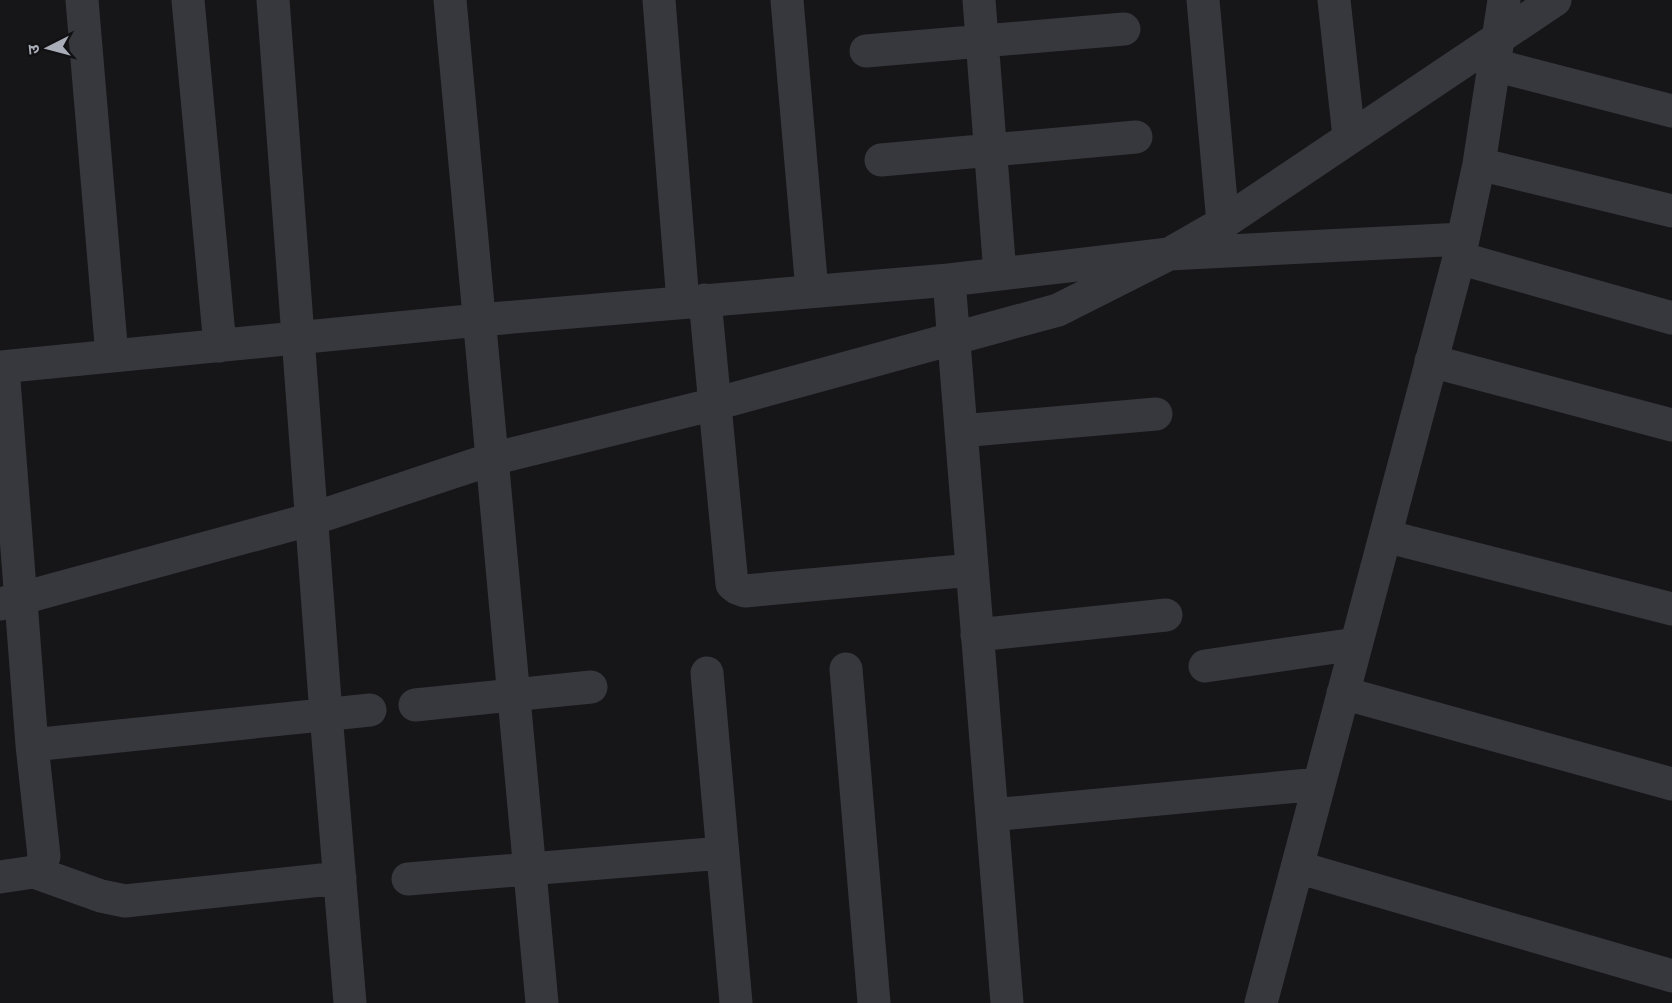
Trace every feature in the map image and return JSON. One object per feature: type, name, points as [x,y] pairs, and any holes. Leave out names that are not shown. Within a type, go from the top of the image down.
[{"type":"street","points":[[82,0],[112,356]]},
{"type":"street","points":[[189,0],[220,346]]},
{"type":"street","points":[[273,0],[326,714],[350,1003]]},
{"type":"street","points":[[450,0],[542,1003]]},
{"type":"street","points":[[659,0],[694,301],[715,404],[732,584],[745,591],[972,570]]},
{"type":"street","points":[[787,0],[812,291]]},
{"type":"street","points":[[979,0],[1000,274]]},
{"type":"street","points":[[1203,0],[1223,223]]},
{"type":"street","points":[[1334,0],[1349,137]]},
{"type":"street","points":[[1261,1003],[1461,249],[1479,164],[1504,0]]},
{"type":"street","points":[[10,601],[312,519],[492,459],[715,404],[1058,310],[1169,254],[1223,223],[1349,137],[1496,52],[1555,0]]},
{"type":"street","points":[[866,51],[1124,29]]},
{"type":"street","points":[[1496,52],[1672,111]]},
{"type":"street","points":[[881,160],[1136,137]]},
{"type":"street","points":[[1479,164],[1672,211]]},
{"type":"street","points":[[0,878],[34,872],[41,868],[44,856],[32,745],[10,601],[1,367],[479,320],[949,280],[1169,254],[1461,249],[1672,318]]},
{"type":"street","points":[[949,280],[1007,1003]]},
{"type":"street","points":[[1431,361],[1672,425]]},
{"type":"street","points":[[961,431],[1156,414]]},
{"type":"street","points":[[1385,536],[1672,609]]},
{"type":"street","points":[[977,635],[1166,615]]},
{"type":"street","points":[[1205,666],[1356,644]]},
{"type":"street","points":[[846,669],[874,1003]]},
{"type":"street","points":[[707,673],[736,1003]]},
{"type":"street","points":[[415,705],[591,687]]},
{"type":"street","points":[[1343,693],[1672,784]]},
{"type":"street","points":[[32,745],[370,710]]},
{"type":"street","points":[[992,815],[1319,784]]},
{"type":"street","points":[[408,879],[722,854]]},
{"type":"street","points":[[1297,867],[1672,976]]},
{"type":"street","points":[[34,872],[101,896],[125,901],[340,878]]}]
